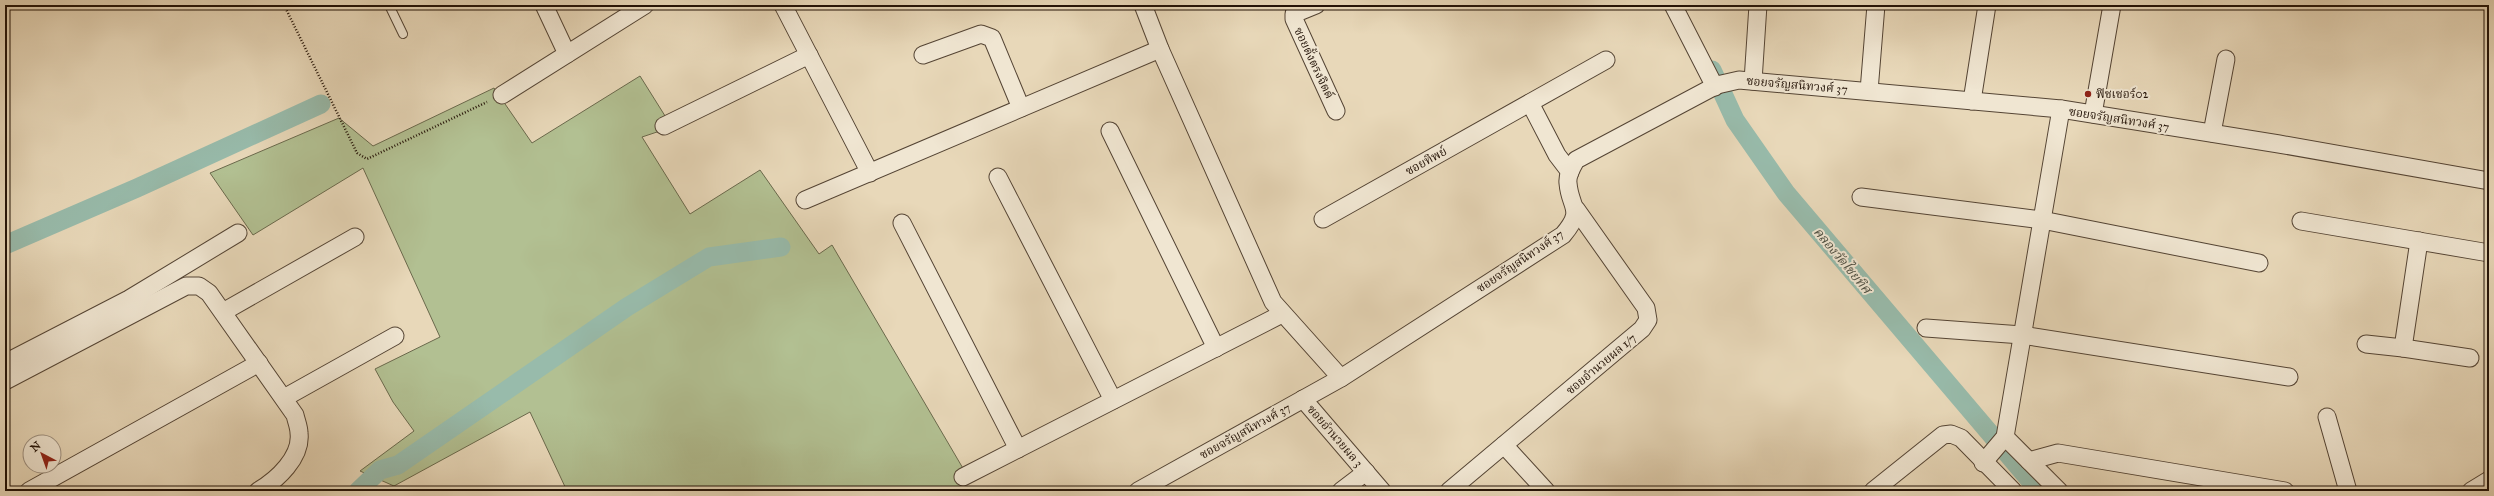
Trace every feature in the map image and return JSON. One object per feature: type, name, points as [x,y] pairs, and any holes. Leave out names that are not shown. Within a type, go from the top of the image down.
[{"type":"street","points":[[544,5],[567,54]]},
{"type":"street","points":[[502,95],[645,5]]},
{"type":"street","points":[[783,5],[870,173]]},
{"type":"street","points":[[1143,5],[1160,49],[1273,302],[1282,314],[1341,378]]},
{"type":"street","name":"ซอยตั้งตรงจิตต์","points":[[1316,5],[1294,14],[1294,19],[1336,111]]},
{"type":"street","points":[[1673,5],[1716,86]]},
{"type":"street","points":[[1746,80],[1758,5]]},
{"type":"street","points":[[1869,91],[1876,5]]},
{"type":"street","points":[[1972,101],[1987,5]]},
{"type":"street","points":[[2093,114],[2112,5]]},
{"type":"street","points":[[923,55],[982,34],[988,35],[992,38],[1021,108]]},
{"type":"street","points":[[805,200],[1160,49]]},
{"type":"street","points":[[664,126],[809,54]]},
{"type":"street","points":[[2212,133],[2226,59]]},
{"type":"street","name":"ซอยทิพย์","points":[[1323,219],[1606,60]]},
{"type":"street","name":"ซอยจรัญสนิทวงศ์ 37","points":[[1570,172],[1576,160],[1716,86],[1746,80],[2061,109],[2212,133],[2489,181]]},
{"type":"street","points":[[1530,102],[1557,155],[1570,172],[1568,183],[1576,209]]},
{"type":"street","points":[[1983,462],[2001,442],[2022,335],[2061,109]]},
{"type":"street","points":[[1110,131],[1216,348]]},
{"type":"street","points":[[998,177],[1113,400]]},
{"type":"street","points":[[1861,197],[2042,220],[2260,263]]},
{"type":"street","name":"ซอยจรัญสนิทวงศ์ 37","points":[[1138,491],[1341,378],[1563,235],[1572,224],[1576,209]]},
{"type":"street","name":"ซอยอำนวยผล 1/7","points":[[1449,491],[1642,329],[1648,320],[1646,308],[1576,209]]},
{"type":"street","points":[[2301,221],[2489,253]]},
{"type":"street","points":[[902,223],[1018,449]]},
{"type":"street","points":[[5,363],[129,299],[238,233]]},
{"type":"street","points":[[223,312],[355,237]]},
{"type":"street","points":[[2403,348],[2419,241]]},
{"type":"street","points":[[5,381],[186,286],[199,286],[209,293],[295,415],[300,433],[298,450],[284,470],[258,491]]},
{"type":"street","points":[[963,477],[1282,314]]},
{"type":"street","points":[[1926,328],[2022,335],[2289,377]]},
{"type":"street","points":[[284,398],[395,336]]},
{"type":"street","points":[[2366,344],[2470,358]]},
{"type":"street","points":[[29,491],[259,362]]},
{"type":"street","name":"ซอยอำนวยผล 3","points":[[1304,399],[1382,491]]},
{"type":"street","points":[[2328,417],[2348,491]]},
{"type":"street","points":[[1873,491],[1943,435],[1951,434],[1962,438],[1983,462],[2013,491]]},
{"type":"street","points":[[2001,442],[2029,461],[2059,491]]},
{"type":"street","points":[[1504,445],[1546,491]]},
{"type":"street","points":[[2029,461],[2058,453],[2284,491]]},
{"type":"street","points":[[1341,491],[1366,472]]},
{"type":"street","points":[[2470,491],[2489,480]]},
{"type":"lane","points":[[389,5],[403,34]]},
{"type":"path","points":[[284,5],[357,153],[366,159],[502,95]]},
{"type":"green space","points":[[640,76],[672,127],[642,137],[690,214],[760,170],[819,254],[832,245],[971,482],[947,491],[567,491],[530,412],[394,486],[360,471],[414,431],[393,402],[375,369],[440,337],[363,168],[253,235],[210,173],[339,118],[373,146],[494,88],[532,143]]},
{"type":"waterway","name":"คลองวัดไชยทิศ","points":[[1712,70],[1735,120],[1786,193],[2039,491]]},
{"type":"waterway","points":[[5,245],[137,188],[321,104]]},
{"type":"waterway","points":[[358,491],[380,470],[398,465],[627,307],[709,257],[781,247]]},
{"type":"place","name":"ฟิชเชอร์02","points":[[2088,94]]}]
